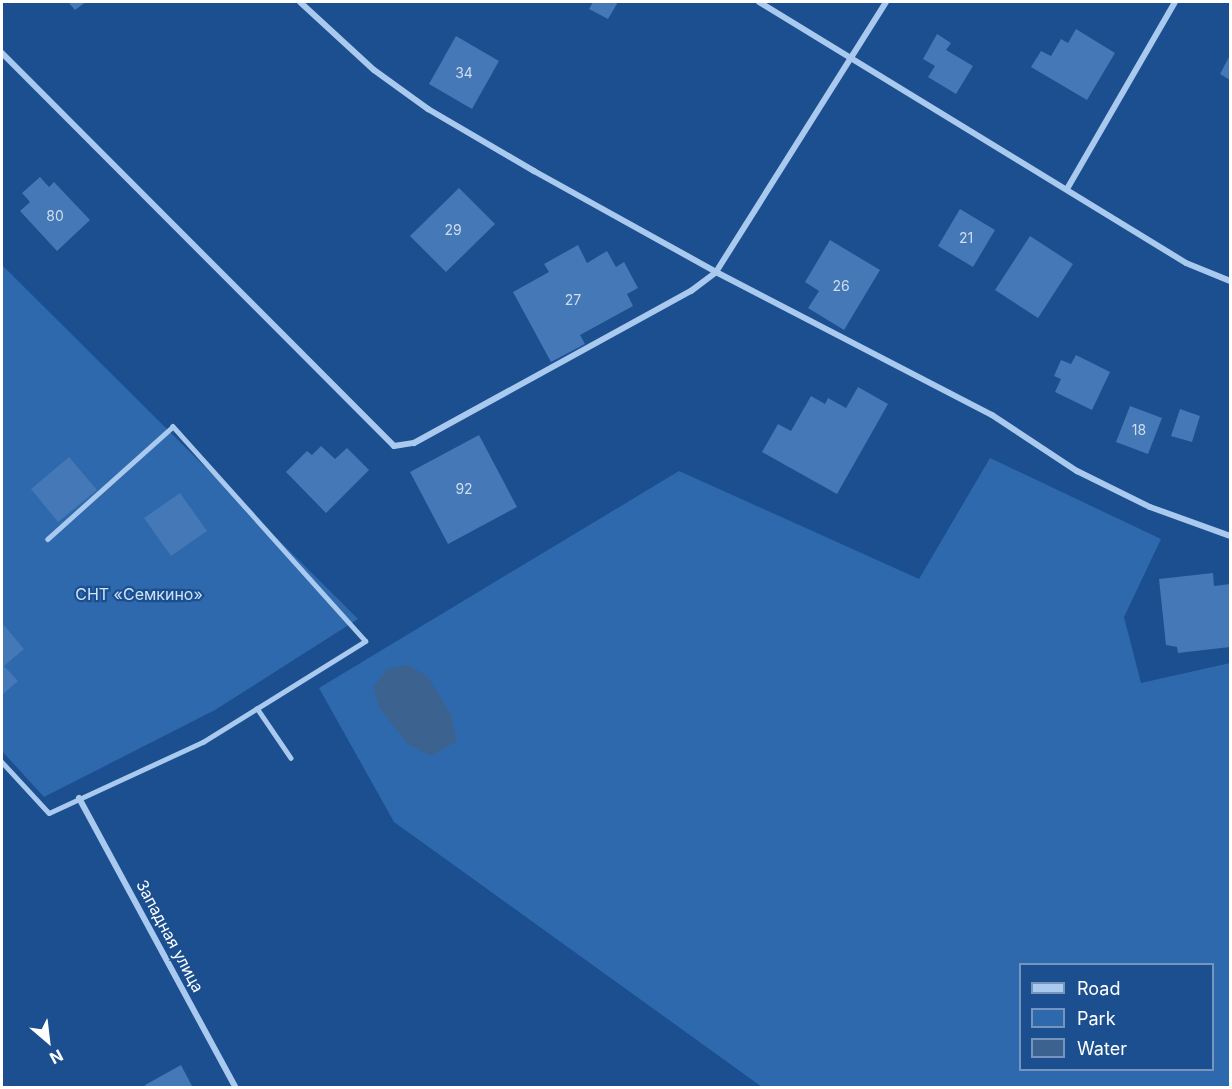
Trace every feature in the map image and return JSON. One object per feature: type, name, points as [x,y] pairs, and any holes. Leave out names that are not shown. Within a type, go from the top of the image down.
[{"type":"street","points":[[300,2],[374,70],[428,109],[716,272],[992,415],[1077,471],[1150,507],[1230,536]]},
{"type":"street","points":[[759,2],[854,57],[1186,263],[1230,281]]},
{"type":"street","points":[[2,53],[394,446],[414,443],[691,291],[716,272],[854,57],[886,2]]},
{"type":"street","points":[[1067,189],[1175,2]]},
{"type":"street","name":"Западная улица","points":[[79,798],[236,1088]]},
{"type":"lane","points":[[2,762],[49,813],[203,742],[365,641],[173,427],[48,539]]},
{"type":"lane","points":[[257,708],[291,758]]},
{"type":"green space","name":"СНТ «Семкино»","points":[[2,265],[358,619],[215,710],[44,797],[2,751]]},
{"type":"green space","points":[[990,458],[1161,539],[1124,617],[1141,683],[1230,663],[1230,1087],[762,1087],[394,822],[319,688],[679,471],[919,579]]},
{"type":"water","points":[[408,665],[427,676],[451,714],[457,741],[431,756],[408,744],[380,709],[373,688],[387,669]]},
{"type":"building","points":[[68,2],[86,2],[75,10]]},
{"type":"building","points":[[593,2],[618,2],[608,19],[589,9]]},
{"type":"building","points":[[1076,29],[1115,53],[1087,100],[1031,67],[1041,51],[1051,56],[1061,39],[1068,43]]},
{"type":"building","points":[[937,34],[951,43],[946,50],[973,66],[956,94],[928,77],[935,66],[923,59]]},
{"type":"building","points":[[456,36],[499,61],[472,109],[429,84]]},
{"type":"building","points":[[1230,55],[1230,80],[1220,74]]},
{"type":"building","points":[[40,177],[49,187],[54,182],[90,220],[57,251],[20,211],[30,202],[22,193]]},
{"type":"building","points":[[459,188],[495,224],[446,272],[410,236]]},
{"type":"building","points":[[960,209],[995,230],[973,267],[938,246]]},
{"type":"building","points":[[1030,236],[1073,264],[1038,318],[995,290]]},
{"type":"building","points":[[830,240],[880,270],[844,330],[808,308],[819,291],[805,282]]},
{"type":"building","points":[[578,245],[587,263],[607,251],[616,267],[624,262],[638,288],[627,294],[633,306],[580,335],[585,344],[551,362],[513,292],[549,272],[544,264]]},
{"type":"building","points":[[1076,355],[1110,372],[1092,410],[1055,392],[1061,379],[1054,376],[1061,360],[1071,364]]},
{"type":"building","points":[[858,387],[888,404],[837,494],[762,452],[778,424],[791,431],[811,396],[825,404],[828,398],[846,408]]},
{"type":"building","points":[[1130,406],[1162,418],[1148,454],[1116,442]]},
{"type":"building","points":[[1180,409],[1200,416],[1192,442],[1171,436]]},
{"type":"building","points":[[479,435],[517,507],[448,544],[410,472]]},
{"type":"building","points":[[321,446],[335,459],[347,448],[369,470],[326,513],[286,472],[307,451],[312,455]]},
{"type":"building","points":[[69,457],[97,490],[58,522],[31,489]]},
{"type":"building","points":[[180,493],[207,531],[171,556],[144,518]]},
{"type":"building","points":[[1213,573],[1214,586],[1230,584],[1230,647],[1178,653],[1177,647],[1166,645],[1159,579]]},
{"type":"building","points":[[2,623],[24,649],[4,666],[18,681],[2,695]]},
{"type":"building","points":[[181,1065],[193,1088],[146,1088],[145,1085]]}]
